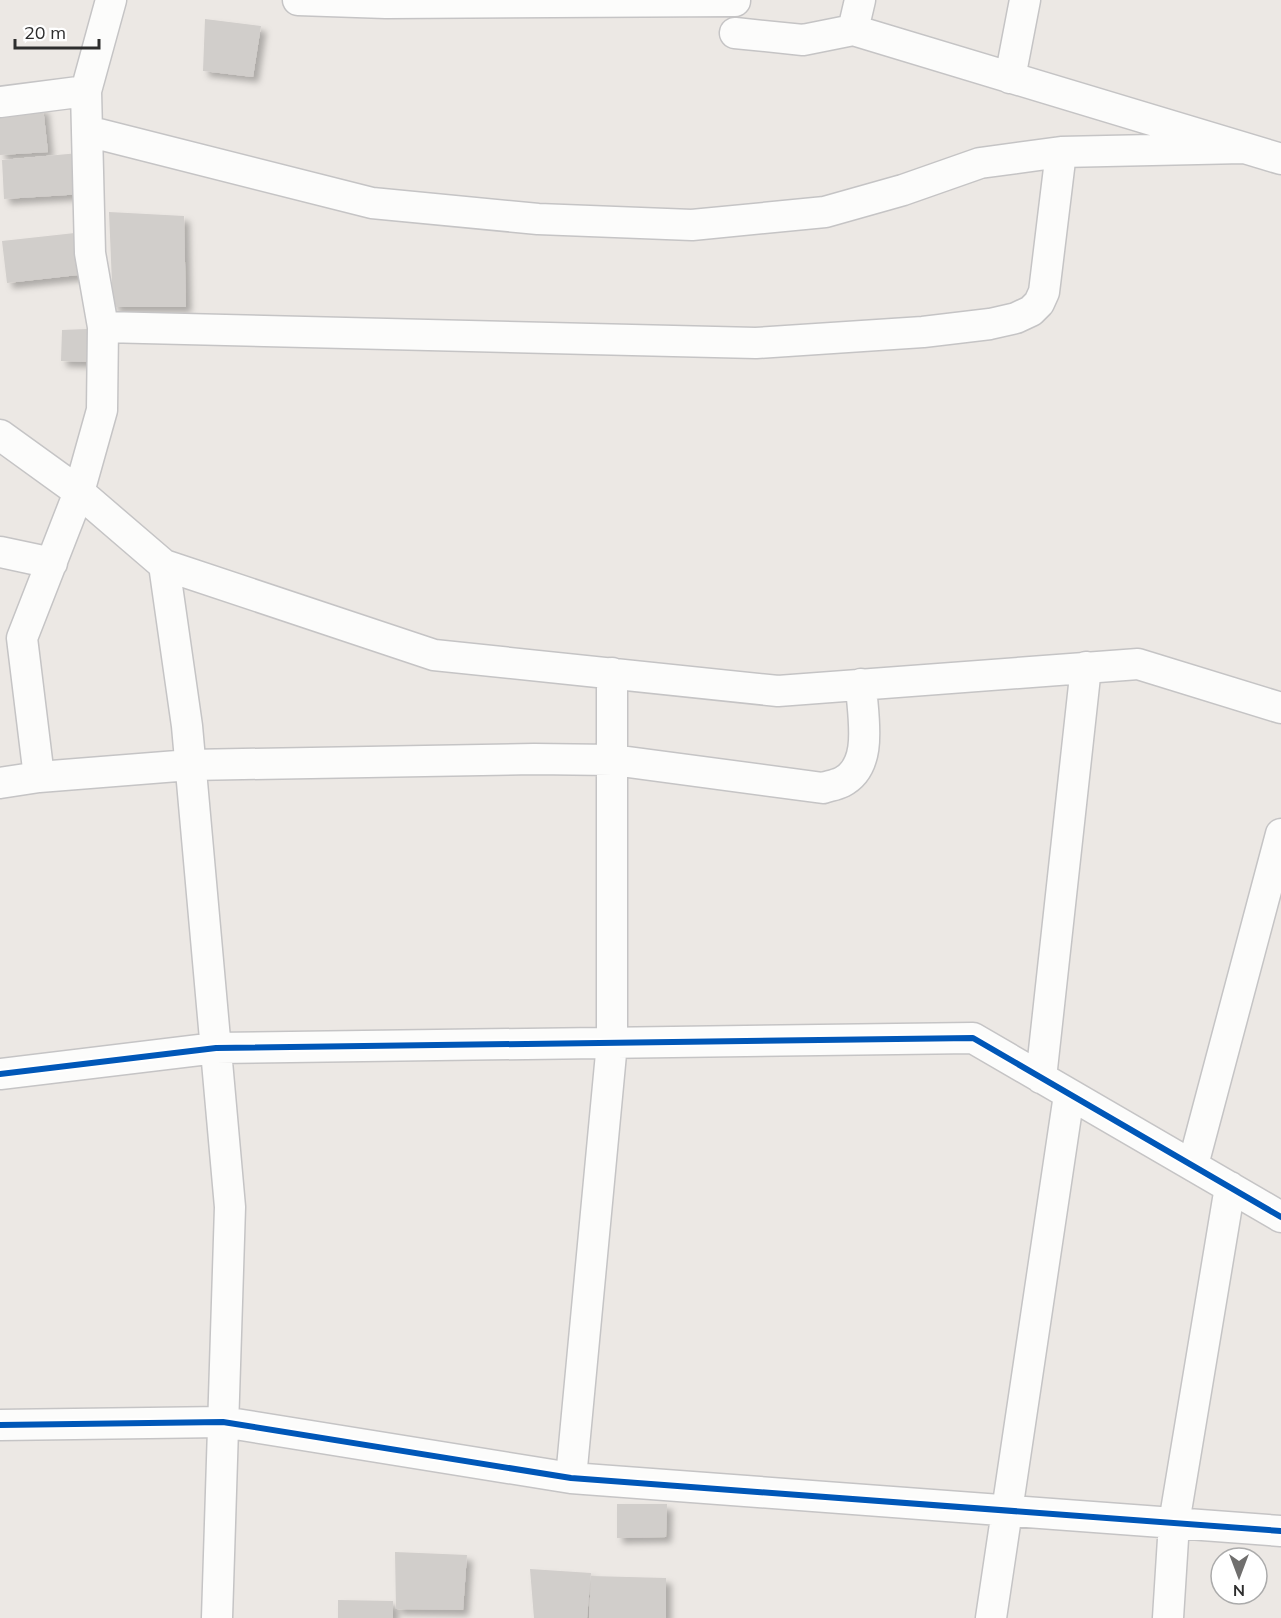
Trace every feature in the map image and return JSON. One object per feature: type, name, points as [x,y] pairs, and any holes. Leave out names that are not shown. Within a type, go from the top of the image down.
[{"type":"street","points":[[39,777],[11,635],[52,563],[79,492],[102,410],[103,327],[90,253],[86,91],[111,0]]},
{"type":"street","points":[[298,0],[735,1]]},
{"type":"street","points":[[853,30],[860,0]]},
{"type":"street","points":[[1010,78],[1025,0]]},
{"type":"street","points":[[735,33],[803,40],[853,30],[1281,159]]},
{"type":"street","points":[[0,102],[86,91]]},
{"type":"street","points":[[87,131],[372,203],[538,219],[692,225],[825,212],[903,190],[980,163],[1061,152],[1243,148]]},
{"type":"street","points":[[103,327],[756,343],[923,332],[990,324],[1016,318],[1031,311],[1039,303],[1044,292],[1061,152]]},
{"type":"street","points":[[0,435],[79,492],[164,565],[434,655],[778,691],[1137,664],[1281,708]]},
{"type":"street","points":[[0,552],[52,563]]},
{"type":"street","points":[[164,565],[187,726],[230,1207],[217,1618]]},
{"type":"street","points":[[1041,1078],[1086,667]]},
{"type":"street","points":[[571,1478],[612,1042],[612,673]]},
{"type":"street","points":[[0,783],[39,777],[190,765],[534,759],[613,760],[823,788],[843,782],[855,770],[864,750],[861,684]]},
{"type":"street","points":[[1193,1165],[1281,834]]},
{"type":"street","points":[[0,1074],[216,1048],[973,1038],[1281,1217]]},
{"type":"street","points":[[991,1618],[1069,1095]]},
{"type":"street","points":[[1168,1618],[1174,1523],[1230,1187]]},
{"type":"street","points":[[0,1425],[223,1422],[571,1478],[1281,1531]]},
{"type":"building","points":[[205,19],[261,26],[253,77],[203,71]]},
{"type":"building","points":[[43,107],[48,152],[0,155],[0,112]]},
{"type":"building","points":[[79,153],[83,194],[4,199],[2,160]]},
{"type":"building","points":[[109,212],[184,216],[186,307],[113,307]]},
{"type":"building","points":[[84,232],[87,274],[7,283],[2,241]]},
{"type":"building","points":[[87,329],[87,362],[61,361],[62,330]]},
{"type":"building","points":[[617,1504],[667,1504],[666,1537],[617,1538]]},
{"type":"building","points":[[395,1552],[467,1555],[463,1610],[396,1609]]},
{"type":"building","points":[[530,1569],[591,1573],[587,1618],[534,1618]]},
{"type":"building","points":[[591,1576],[666,1578],[666,1618],[589,1618]]},
{"type":"building","points":[[338,1600],[393,1601],[393,1618],[338,1618]]},
{"type":"cycle path","points":[[0,1074],[216,1048],[973,1038],[1281,1217]]},
{"type":"cycle path","points":[[0,1425],[223,1422],[571,1478],[1281,1531]]}]
